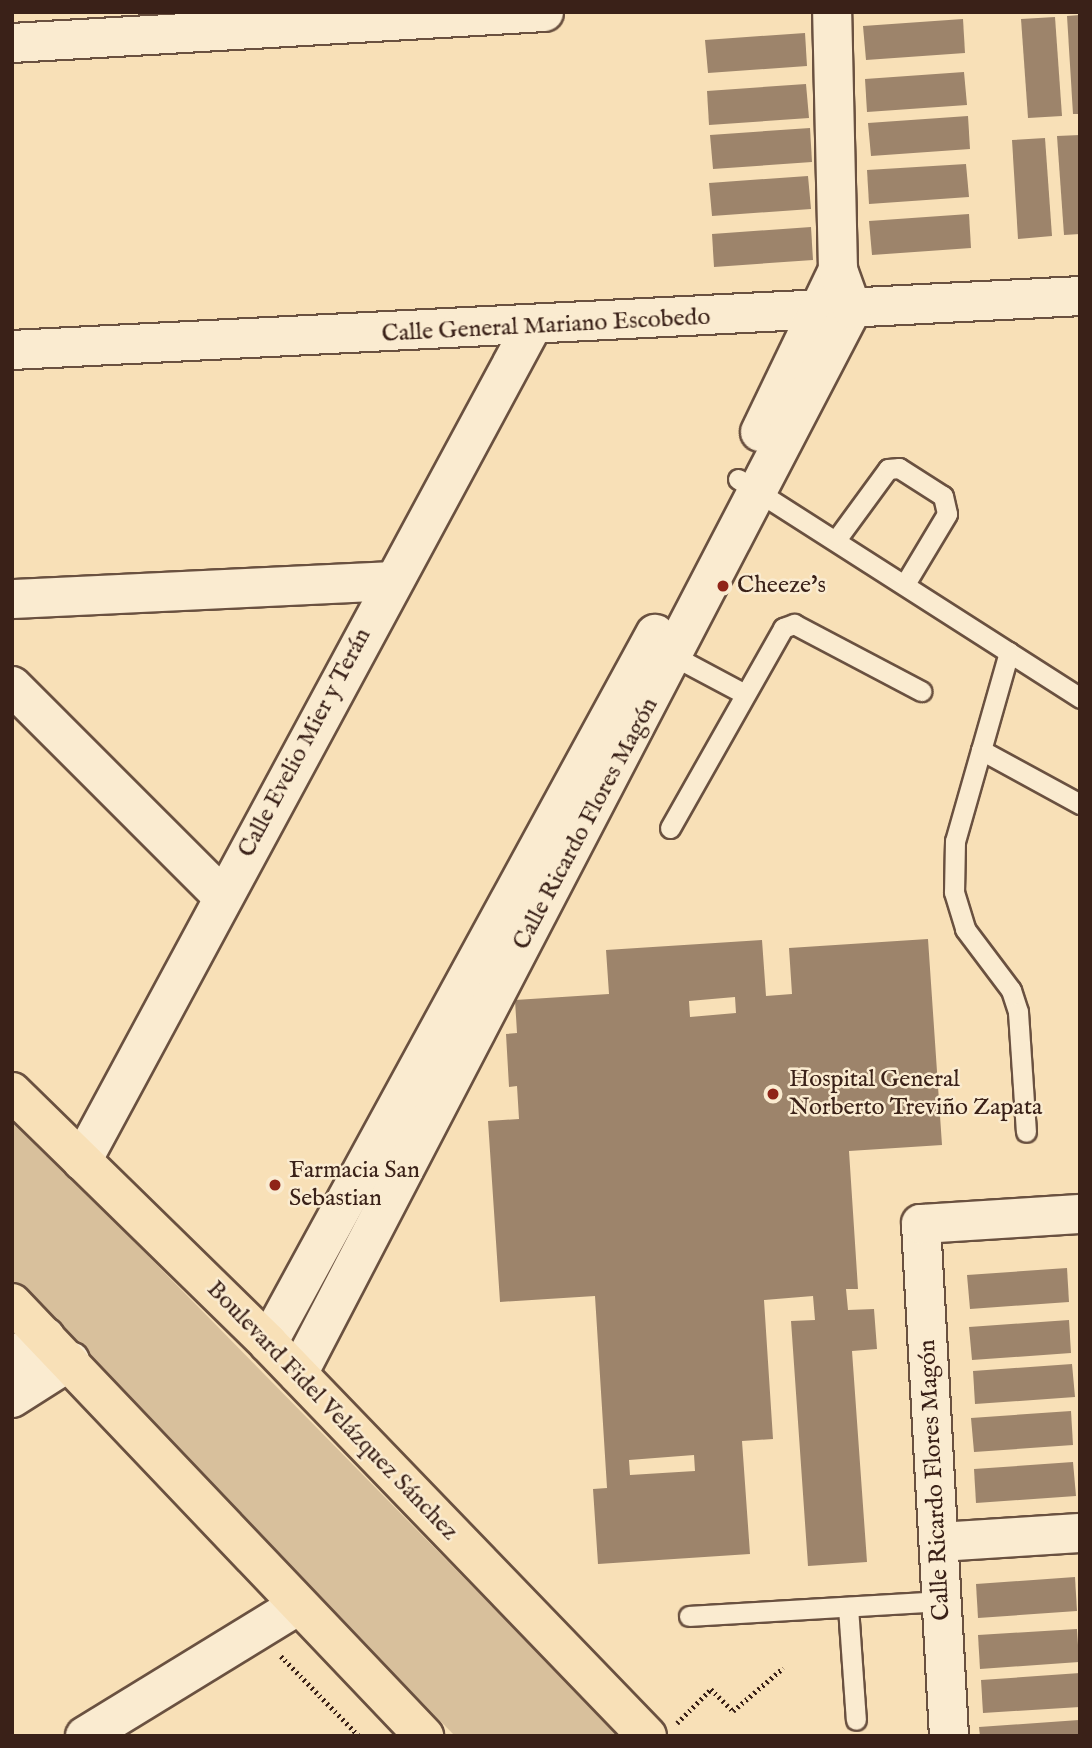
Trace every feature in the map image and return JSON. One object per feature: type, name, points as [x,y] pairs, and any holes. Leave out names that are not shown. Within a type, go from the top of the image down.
[{"type":"main road","name":"Boulevard Fidel Velázquez Sánchez","points":[[12,1092],[660,1731]]},
{"type":"main road","points":[[12,1303],[297,1606],[424,1736]]},
{"type":"street","points":[[12,43],[544,12]]},
{"type":"street","name":"Calle Ricardo Flores Magón","points":[[268,1343],[471,1006],[662,650],[836,310],[838,270],[832,12]]},
{"type":"street","name":"Calle General Mariano Escobedo","points":[[12,350],[531,328],[1080,296]]},
{"type":"street","name":"Calle Evelio Mier y Terán","points":[[82,1161],[391,581],[531,328]]},
{"type":"street","points":[[12,599],[391,581]]},
{"type":"street","points":[[12,687],[223,897]]},
{"type":"street","name":"Calle Ricardo Flores Magón","points":[[298,1374],[471,1006]]},
{"type":"street","name":"Calle Ricardo Flores Magón","points":[[949,1736],[921,1224],[1080,1214]]},
{"type":"street","points":[[12,1357],[58,1349]]},
{"type":"street","points":[[12,1398],[58,1349]]},
{"type":"street","points":[[939,1542],[1080,1533]]},
{"type":"street","points":[[85,1736],[297,1606]]},
{"type":"lane","points":[[836,540],[888,469],[899,468],[943,496],[947,514],[905,584]]},
{"type":"lane","points":[[748,486],[1080,698]]},
{"type":"lane","points":[[670,828],[783,628],[794,624],[921,691]]},
{"type":"lane","points":[[662,650],[745,694]]},
{"type":"lane","points":[[1009,652],[955,841],[954,892],[965,929],[1011,989],[1018,1012],[1026,1132]]},
{"type":"lane","points":[[981,750],[1080,804]]},
{"type":"lane","points":[[689,1616],[942,1601]]},
{"type":"lane","points":[[848,1607],[856,1720]]},
{"type":"path","points":[[256,1631],[359,1736]]},
{"type":"path","points":[[660,1731],[711,1689],[733,1711],[783,1668]]},
{"type":"shaded area","points":[[12,1117],[619,1736],[455,1736],[12,1283]]},
{"type":"building","points":[[1080,15],[1080,114],[1073,114],[1067,16]]},
{"type":"building","points":[[1055,17],[1062,116],[1028,118],[1021,19]]},
{"type":"building","points":[[963,19],[965,53],[866,60],[863,26]]},
{"type":"building","points":[[805,33],[807,66],[708,73],[705,40]]},
{"type":"building","points":[[964,72],[967,105],[867,112],[865,79]]},
{"type":"building","points":[[806,84],[809,118],[709,125],[707,91]]},
{"type":"building","points":[[968,116],[970,149],[871,156],[868,123]]},
{"type":"building","points":[[810,128],[812,162],[713,169],[710,135]]},
{"type":"building","points":[[1080,135],[1080,234],[1064,235],[1057,136]]},
{"type":"building","points":[[1045,138],[1052,236],[1018,239],[1012,140]]},
{"type":"building","points":[[966,164],[969,197],[869,204],[867,170]]},
{"type":"building","points":[[808,176],[811,209],[712,216],[709,183]]},
{"type":"building","points":[[969,214],[971,248],[872,255],[869,221]]},
{"type":"building","points":[[811,227],[813,260],[714,267],[712,234]]},
{"type":"building","points":[[928,939],[942,1145],[849,1151],[858,1289],[846,1289],[848,1310],[874,1309],[877,1349],[852,1351],[867,1562],[808,1566],[791,1321],[815,1320],[813,1296],[764,1300],[773,1439],[742,1441],[750,1554],[598,1564],[593,1489],[607,1488],[595,1296],[500,1302],[488,1121],[519,1119],[517,1086],[509,1087],[506,1034],[517,1033],[515,1000],[609,994],[606,950],[762,940],[766,996],[792,994],[789,948]],"holes":[[[735,997],[736,1013],[690,1017],[689,1001]],[[694,1455],[695,1471],[630,1475],[629,1460]]]},
{"type":"building","points":[[1067,1268],[1069,1302],[970,1309],[967,1275]]},
{"type":"building","points":[[1069,1320],[1071,1353],[972,1360],[969,1327]]},
{"type":"building","points":[[1072,1364],[1075,1397],[975,1404],[973,1371]]},
{"type":"building","points":[[1071,1411],[1073,1445],[974,1452],[971,1418]]},
{"type":"building","points":[[1073,1462],[1076,1496],[976,1503],[974,1469]]},
{"type":"building","points":[[1075,1577],[1077,1611],[978,1618],[976,1584]]},
{"type":"building","points":[[1077,1629],[1079,1662],[980,1669],[978,1635]]},
{"type":"building","points":[[1080,1673],[1080,1707],[983,1713],[981,1680]]},
{"type":"building","points":[[1079,1720],[1080,1736],[980,1736],[979,1727]]},
{"type":"place","name":"Cheeze's","points":[[723,586]]},
{"type":"place","name":"Hospital General Norberto Treviño Zapata","points":[[773,1094]]},
{"type":"place","name":"Farmacia San Sebastian","points":[[275,1185]]}]
